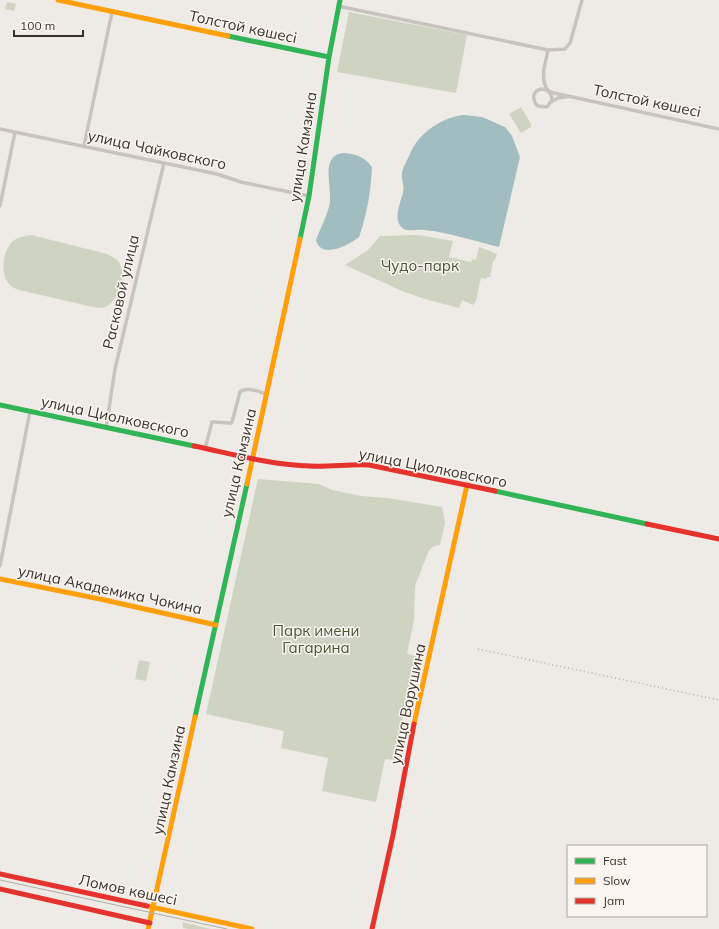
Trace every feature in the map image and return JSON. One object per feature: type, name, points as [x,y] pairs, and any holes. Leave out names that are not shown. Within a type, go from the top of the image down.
[{"type":"main road","name":"Толстой көшесі","points":[[58,0],[329,57]]},
{"type":"main road","name":"улица Камзина","points":[[148,929],[253,459],[309,196],[329,57],[340,0]]},
{"type":"main road","name":"улица Циолковского","points":[[0,405],[253,459],[290,465],[369,465],[719,539]]},
{"type":"main road","name":"улица Ворушина","points":[[372,929],[393,835],[412,736],[467,485]]},
{"type":"main road","name":"улица Академика Чокина","points":[[0,579],[100,599],[216,625]]},
{"type":"main road","name":"Ломов көшесі","points":[[0,874],[252,929]]},
{"type":"main road","name":"Ломов көшесі","points":[[0,889],[150,923]]},
{"type":"street","points":[[338,6],[548,50],[565,49],[570,43],[582,0]]},
{"type":"street","points":[[84,146],[112,12]]},
{"type":"street","points":[[548,50],[544,78],[534,99],[536,105],[544,108],[558,98],[569,96]]},
{"type":"street","points":[[544,78],[546,86],[552,96],[551,103]]},
{"type":"street","points":[[537,91],[543,89],[549,91]]},
{"type":"street","name":"Толстой көшесі","points":[[549,91],[719,129]]},
{"type":"street","name":"улица Чайковского","points":[[0,129],[217,174],[241,182],[309,196]]},
{"type":"street","points":[[0,206],[15,132]]},
{"type":"street","name":"Расковой улица","points":[[106,428],[115,369],[164,163]]},
{"type":"street","points":[[205,449],[212,422],[232,422],[240,392],[242,390],[246,389],[267,394]]},
{"type":"street","points":[[0,566],[30,411]]},
{"type":"green space","points":[[7,2],[16,4],[14,11],[5,9]]},
{"type":"green space","points":[[349,12],[467,35],[456,93],[337,72]]},
{"type":"green space","points":[[521,107],[531,124],[531,127],[521,133],[509,114]]},
{"type":"green space","points":[[31,235],[107,254],[117,260],[121,266],[122,280],[117,295],[113,301],[108,306],[102,308],[93,307],[19,290],[11,286],[7,281],[4,269],[6,251],[13,241]]},
{"type":"green space","name":"Чудо-парк","points":[[419,235],[453,241],[449,257],[471,262],[472,259],[476,260],[479,247],[497,254],[495,260],[493,261],[490,277],[487,277],[486,279],[481,278],[476,301],[473,305],[462,300],[459,308],[425,299],[402,291],[345,265],[368,250],[380,236]]},
{"type":"green space","name":"Парк имени Гагарина","points":[[258,479],[319,484],[332,490],[361,496],[387,498],[442,507],[445,523],[440,545],[434,546],[429,550],[415,586],[414,620],[407,654],[416,656],[394,760],[385,759],[376,802],[322,791],[328,758],[281,748],[284,731],[206,714]]},
{"type":"green space","points":[[139,660],[150,662],[146,681],[135,679]]},
{"type":"green space","points":[[182,922],[211,929],[183,928]]},
{"type":"water","points":[[464,115],[482,117],[505,127],[512,136],[520,157],[499,247],[434,231],[406,230],[400,226],[398,221],[397,217],[403,190],[402,172],[413,148],[418,140],[429,129],[449,118]]},
{"type":"water","points":[[344,153],[360,157],[372,167],[370,193],[359,237],[349,244],[336,249],[323,249],[319,246],[316,240],[329,207],[329,166],[331,160],[336,155]]},
{"type":"tram line","points":[[0,880],[227,929]]},
{"type":"railway","points":[[478,649],[719,700]]},
{"type":"traffic: fast","points":[[300,239],[309,196],[329,57],[340,0]]},
{"type":"traffic: fast","points":[[228,36],[329,57]]},
{"type":"traffic: fast","points":[[0,405],[194,446]]},
{"type":"traffic: fast","points":[[195,717],[247,484]]},
{"type":"traffic: fast","points":[[495,491],[647,524]]},
{"type":"traffic: slow","points":[[58,0],[228,36]]},
{"type":"traffic: slow","points":[[247,484],[300,239]]},
{"type":"traffic: slow","points":[[414,724],[467,485]]},
{"type":"traffic: slow","points":[[0,579],[100,599],[216,625]]},
{"type":"traffic: slow","points":[[148,929],[195,717]]},
{"type":"traffic: slow","points":[[147,906],[252,929]]},
{"type":"traffic: jam","points":[[194,446],[281,464],[317,466],[369,465],[495,491]]},
{"type":"traffic: jam","points":[[647,524],[719,539]]},
{"type":"traffic: jam","points":[[372,929],[393,835],[414,724]]},
{"type":"traffic: jam","points":[[0,874],[147,906]]},
{"type":"traffic: jam","points":[[0,889],[150,923]]}]
